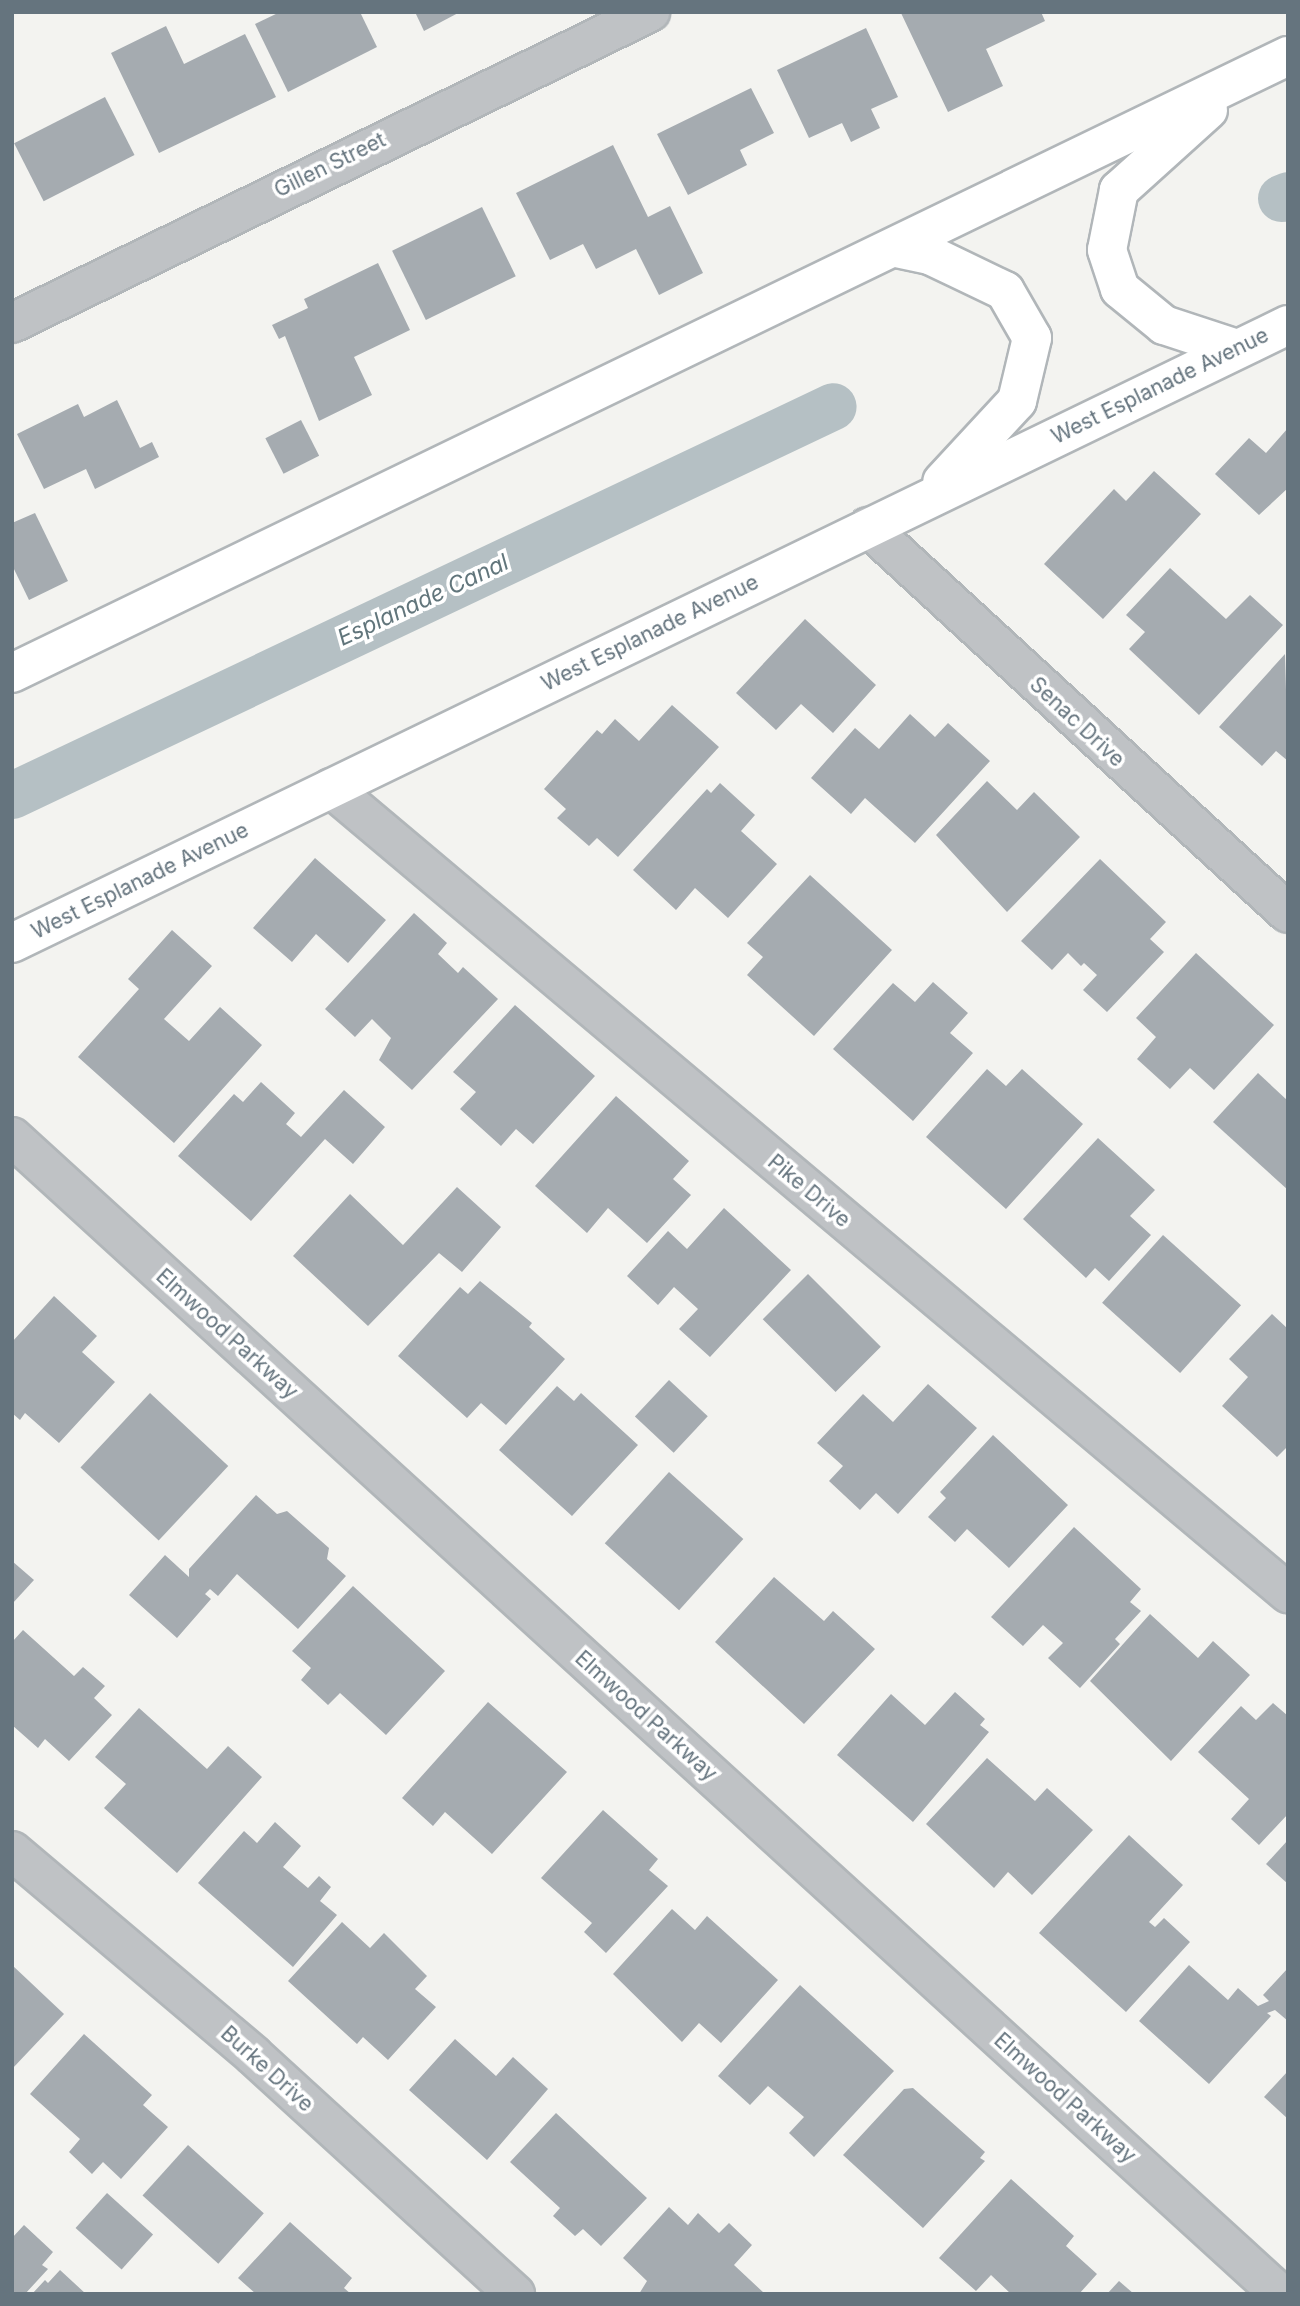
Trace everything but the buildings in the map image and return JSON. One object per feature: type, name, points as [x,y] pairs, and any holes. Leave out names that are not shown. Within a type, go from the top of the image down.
[{"type":"main road","points":[[12,673],[896,248],[1288,56]]},
{"type":"main road","points":[[1237,349],[1164,325],[1120,289],[1107,250],[1119,190],[1244,78]]},
{"type":"main road","points":[[896,248],[930,256],[1005,291],[1032,338],[1017,401],[926,499]]},
{"type":"main road","name":"West Esplanade Avenue","points":[[12,943],[1288,325]]},
{"type":"street","name":"Gillen Street","points":[[12,323],[650,12]]},
{"type":"street","name":"Senac Drive","points":[[868,527],[1288,913]]},
{"type":"street","name":"Pike Drive","points":[[331,788],[1288,1593]]},
{"type":"street","name":"Elmwood Parkway","points":[[12,1138],[1280,2294]]},
{"type":"street","name":"Burke Drive","points":[[12,1852],[253,2054],[515,2294]]},
{"type":"waterway","name":"Esplanade Canal","points":[[1281,198],[1288,195]]},
{"type":"waterway","name":"Esplanade Canal","points":[[12,795],[833,406]]}]
